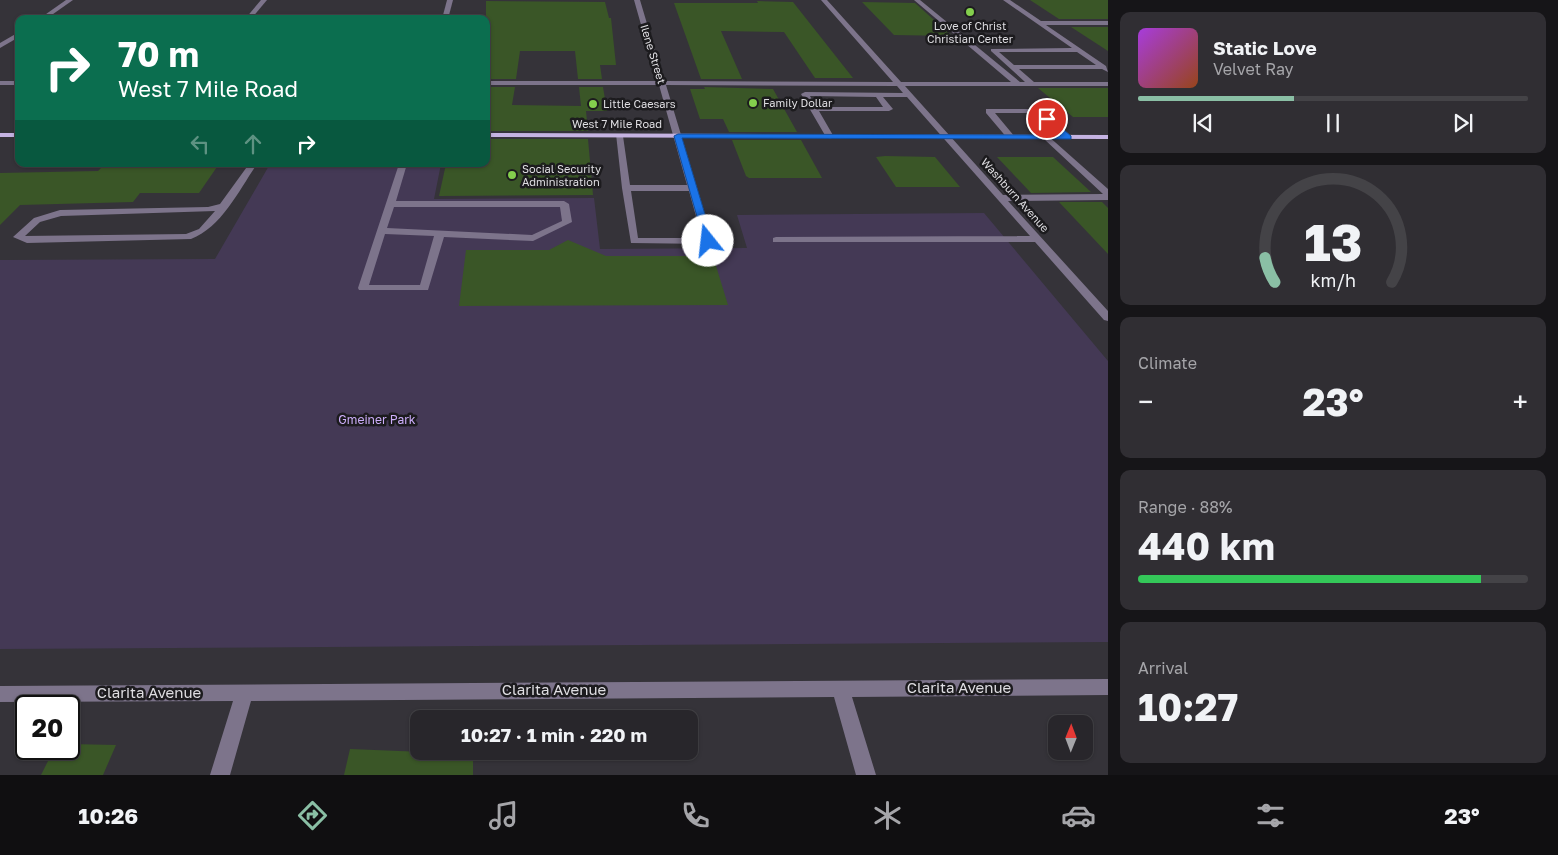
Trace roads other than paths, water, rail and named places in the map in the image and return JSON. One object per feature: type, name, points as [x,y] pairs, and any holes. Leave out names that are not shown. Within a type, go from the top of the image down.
[{"type":"main road","points":[[0,135],[15,135]]},
{"type":"main road","name":"West 7 Mile Road","points":[[490,135],[1108,137]]},
{"type":"street","points":[[48,15],[70,0]]},
{"type":"street","points":[[251,15],[264,0]]},
{"type":"street","points":[[446,15],[450,0]]},
{"type":"street","name":"Ilene Street","points":[[626,188],[634,241],[708,241],[694,188],[637,0]]},
{"type":"street","name":"Washburn Avenue","points":[[824,0],[1108,318]]},
{"type":"street","points":[[917,0],[1017,84]]},
{"type":"street","points":[[1006,0],[1106,68]]},
{"type":"street","points":[[1040,23],[1108,23]]},
{"type":"street","points":[[0,46],[15,37]]},
{"type":"street","points":[[1032,84],[993,50],[1080,50]]},
{"type":"street","points":[[1013,67],[1106,68]]},
{"type":"street","points":[[0,83],[15,83]]},
{"type":"street","points":[[490,83],[1108,84]]},
{"type":"street","points":[[830,137],[805,94],[909,95]]},
{"type":"street","points":[[814,109],[889,109],[878,94]]},
{"type":"street","points":[[1011,137],[989,111],[1039,111],[1068,137]]},
{"type":"street","points":[[619,136],[626,188],[694,188]]},
{"type":"street","points":[[1047,137],[1108,195]]},
{"type":"street","points":[[221,207],[208,210],[60,213],[38,220],[18,237],[27,240],[188,237],[203,230],[221,207],[251,167]]},
{"type":"street","points":[[402,167],[363,288],[424,288],[440,234]]},
{"type":"street","points":[[1001,198],[1108,195]]},
{"type":"street","points":[[382,231],[533,238],[567,222],[568,219],[564,204],[391,204]]},
{"type":"street","points":[[776,240],[1038,239]]},
{"type":"street","name":"Clarita Avenue","points":[[0,694],[1108,687]]},
{"type":"street","points":[[841,689],[866,775]]},
{"type":"street","points":[[220,775],[245,692]]},
{"type":"place","name":"Love of Christ Christian Center","points":[[970,12]]},
{"type":"place","name":"Family Dollar","points":[[753,103]]},
{"type":"place","name":"Little Caesars","points":[[593,104]]},
{"type":"place","name":"Social Security Administration","points":[[512,175]]},
{"type":"park label","name":"Gmeiner Park","points":[[377,420]]}]
